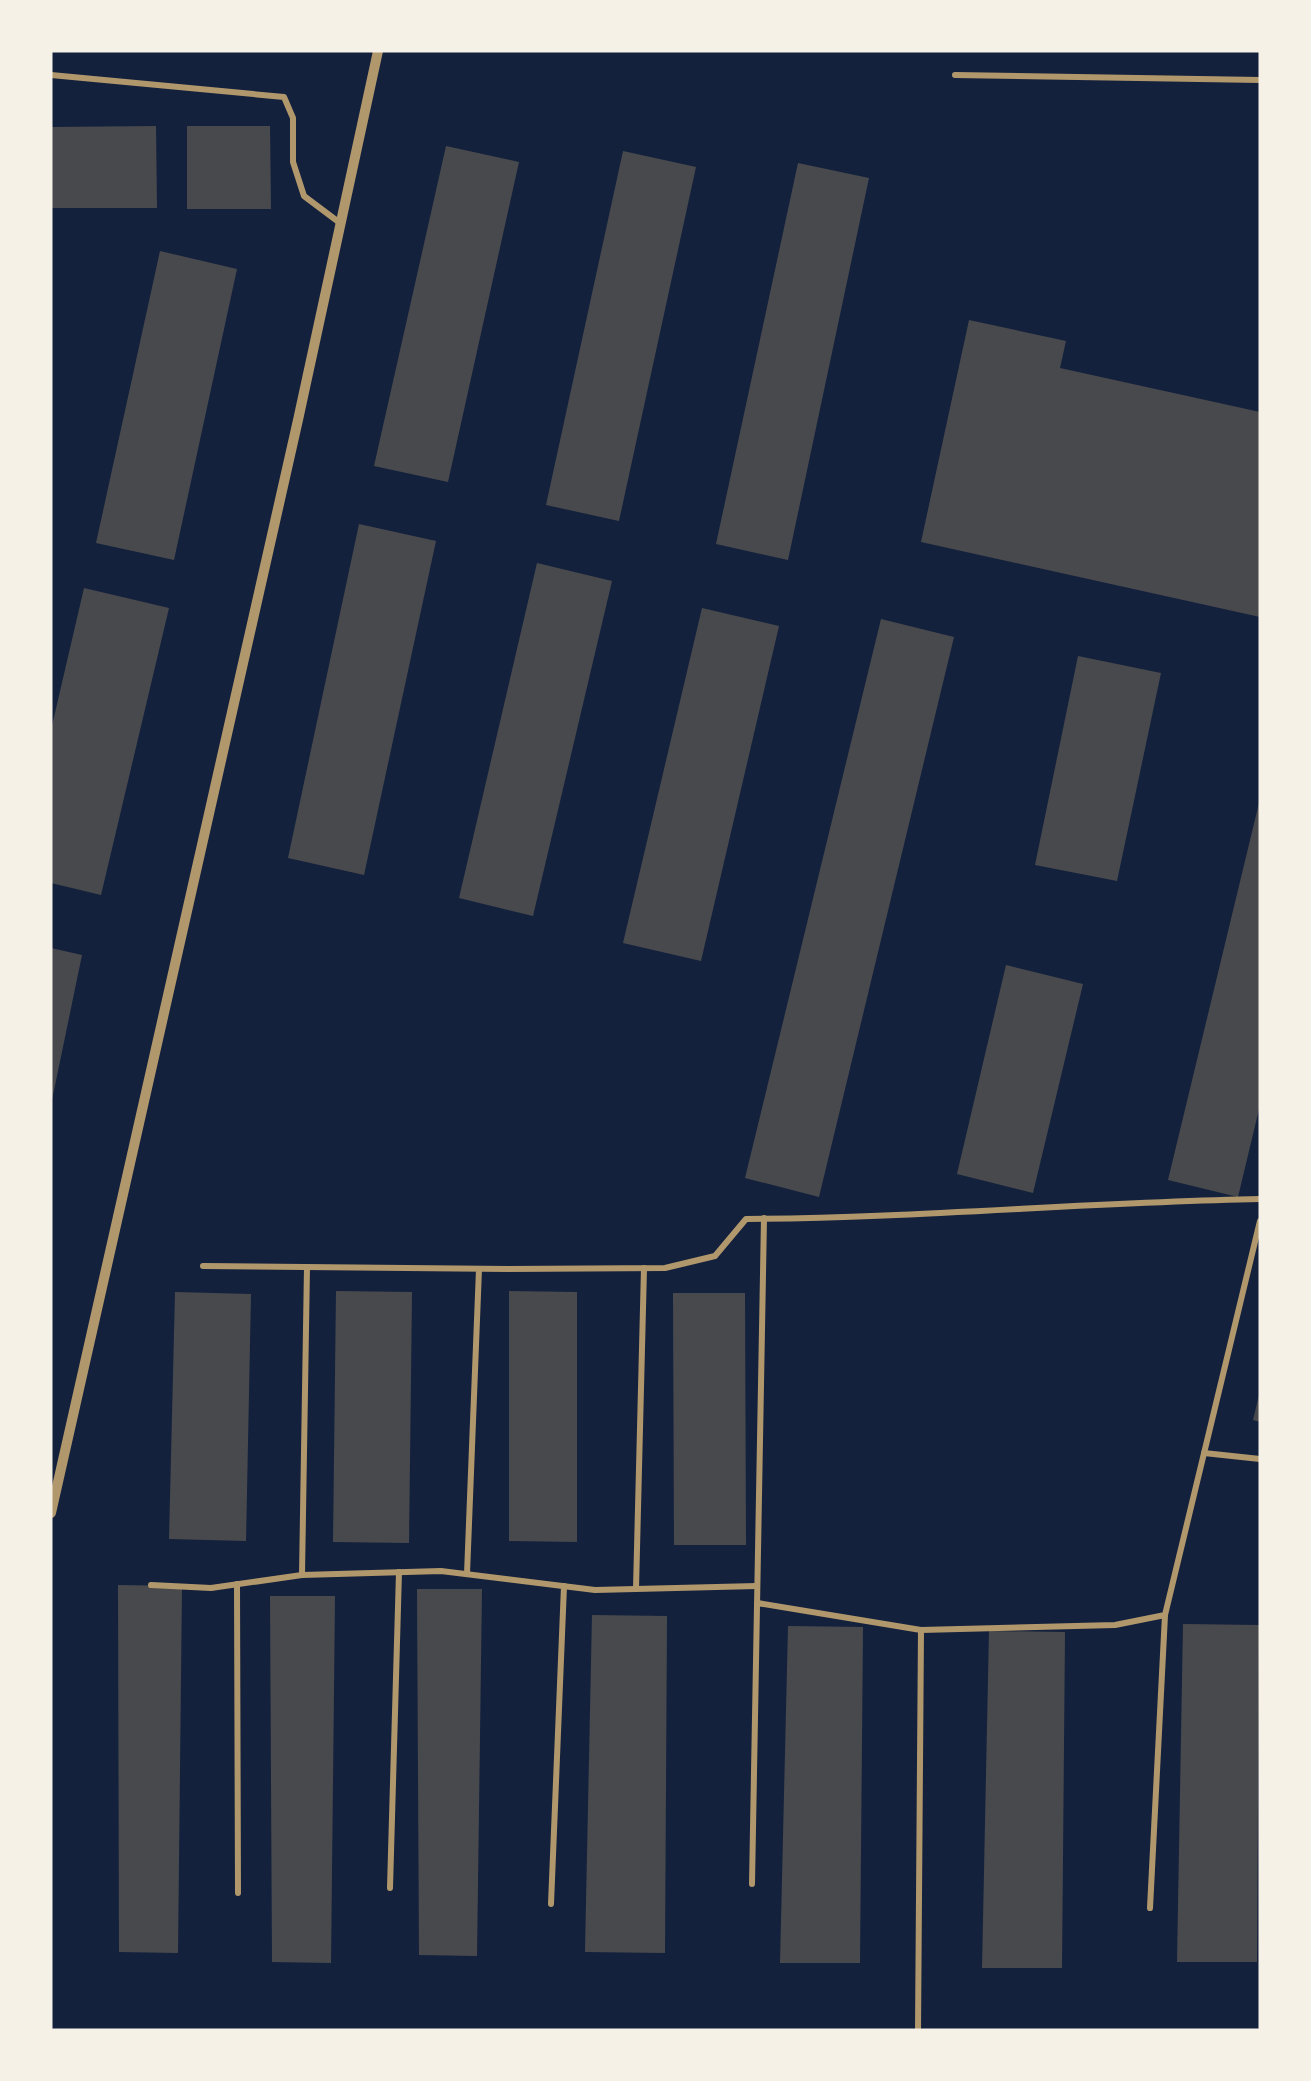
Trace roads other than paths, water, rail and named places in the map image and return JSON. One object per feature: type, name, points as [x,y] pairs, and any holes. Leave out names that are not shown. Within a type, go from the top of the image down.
[{"type":"street","points":[[51,1513],[298,420],[378,51]]},
{"type":"street","points":[[51,75],[284,97],[292,118],[293,162],[304,195],[340,223]]},
{"type":"street","points":[[955,75],[1260,80]]},
{"type":"street","points":[[203,1266],[479,1269],[665,1268],[715,1256],[746,1219],[840,1217],[1160,1201],[1260,1200]]},
{"type":"street","points":[[752,1884],[764,1218]]},
{"type":"street","points":[[1150,1908],[1165,1615],[1260,1221]]},
{"type":"street","points":[[302,1575],[307,1267]]},
{"type":"street","points":[[636,1589],[644,1268]]},
{"type":"street","points":[[467,1574],[479,1269]]},
{"type":"street","points":[[1204,1453],[1260,1458]]},
{"type":"street","points":[[151,1585],[210,1588],[302,1575],[441,1571],[595,1590],[758,1586]]},
{"type":"street","points":[[390,1888],[399,1572]]},
{"type":"street","points":[[237,1584],[238,1893]]},
{"type":"street","points":[[551,1904],[564,1586]]},
{"type":"street","points":[[757,1603],[921,1630],[1114,1625],[1165,1615]]},
{"type":"street","points":[[918,2030],[921,1630]]}]
